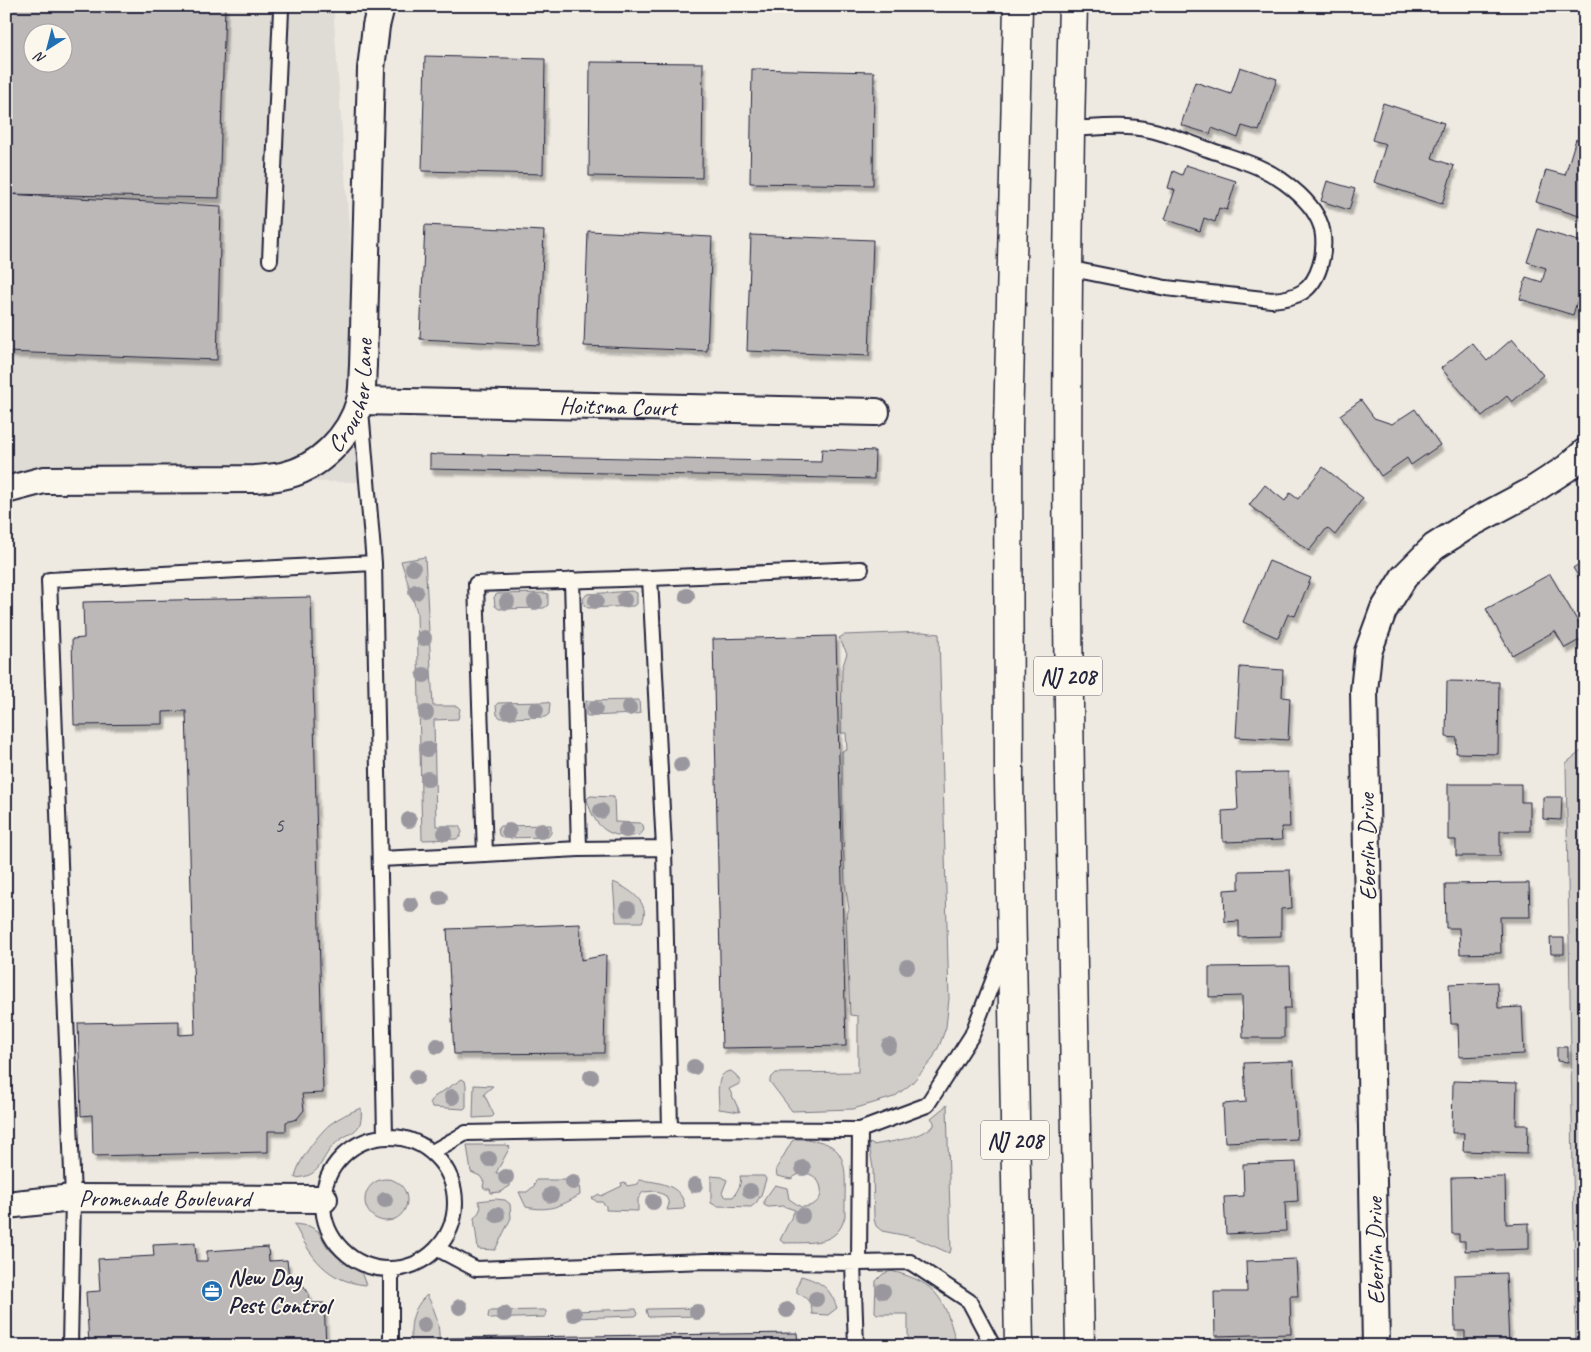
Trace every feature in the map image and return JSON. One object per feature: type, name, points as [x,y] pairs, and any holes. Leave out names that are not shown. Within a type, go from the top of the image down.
[{"type":"highway","name":"NJ 208","points":[[1018,6],[1008,428],[1009,779],[1019,1346]]},
{"type":"highway","name":"NJ 208","points":[[1073,6],[1067,268],[1067,596],[1080,1346]]},
{"type":"street","name":"Croucher Lane","points":[[6,490],[44,480],[255,479],[283,476],[312,464],[330,451],[347,429],[360,401],[363,366],[371,69],[376,26],[381,6]]},
{"type":"street","name":"Hoitsma Court","points":[[360,401],[876,412]]},
{"type":"street","name":"Eberlin Drive","points":[[1376,1346],[1364,691],[1368,652],[1383,611],[1404,577],[1434,547],[1470,524],[1530,492],[1567,468],[1585,452]]},
{"type":"street","name":"Promenade Boulevard","points":[[6,1205],[73,1198],[324,1199]]},
{"type":"lane","points":[[270,260],[280,6]]},
{"type":"lane","points":[[1067,268],[1166,288],[1272,300],[1300,295],[1310,287],[1318,273],[1324,253],[1323,234],[1317,216],[1305,201],[1286,183],[1259,167],[1150,130],[1126,128],[1070,129]]},
{"type":"lane","points":[[360,401],[374,563],[385,1136]]},
{"type":"lane","points":[[70,1346],[73,1198],[49,580],[374,563]]},
{"type":"lane","points":[[485,854],[476,584],[861,569]]},
{"type":"lane","points":[[650,578],[664,848],[670,1129]]},
{"type":"lane","points":[[572,580],[579,849]]},
{"type":"lane","points":[[380,859],[579,849],[664,848]]},
{"type":"lane","points":[[432,1152],[466,1133],[670,1129],[860,1130],[927,1105],[972,1035],[1012,934]]},
{"type":"lane","points":[[856,1346],[856,1263],[860,1130]]},
{"type":"lane","points":[[385,1136],[412,1140],[432,1152],[447,1169],[455,1190],[456,1211],[450,1232],[438,1249],[421,1262],[401,1269],[379,1270],[359,1263],[341,1250],[329,1233],[324,1214],[324,1190],[332,1168],[347,1151],[367,1140],[385,1136]]},
{"type":"lane","points":[[438,1249],[476,1269],[707,1261],[910,1262],[969,1301],[993,1346]]},
{"type":"lane","points":[[391,1269],[391,1346]]},
{"type":"shaded area","points":[[6,6],[333,6],[367,482],[44,480],[6,490]]},
{"type":"shaded area","points":[[425,557],[433,706],[457,706],[460,709],[458,719],[434,720],[436,826],[459,826],[462,832],[460,837],[456,839],[422,840],[417,612],[401,561]]},
{"type":"shaded area","points":[[633,591],[637,593],[637,604],[633,606],[588,608],[584,605],[583,599],[587,594]]},
{"type":"shaded area","points":[[497,594],[548,594],[548,605],[544,608],[499,609],[495,606],[494,597]]},
{"type":"shaded area","points":[[923,632],[939,634],[949,999],[946,1027],[932,1060],[911,1084],[894,1097],[853,1109],[792,1111],[770,1082],[770,1079],[776,1073],[858,1072],[858,1016],[850,1015],[846,917],[849,909],[845,883],[842,816],[842,751],[847,750],[846,733],[841,733],[842,669],[847,653],[839,638],[844,635]]},
{"type":"shaded area","points":[[639,700],[640,713],[586,715],[586,701]]},
{"type":"shaded area","points":[[498,703],[550,703],[549,714],[545,717],[501,718],[497,715],[496,705]]},
{"type":"shaded area","points":[[1585,748],[1585,1346],[1576,1346],[1566,763]]},
{"type":"shaded area","points":[[590,796],[614,797],[615,822],[640,823],[643,825],[644,830],[640,835],[620,836],[605,830],[594,818],[590,809],[587,799]]},
{"type":"shaded area","points":[[551,825],[551,833],[548,837],[503,838],[499,835],[498,828],[500,826]]},
{"type":"shaded area","points":[[613,882],[637,897],[644,909],[642,922],[616,922]]},
{"type":"shaded area","points":[[731,1071],[741,1083],[729,1089],[740,1112],[719,1109],[718,1092],[720,1080],[726,1072]]},
{"type":"shaded area","points":[[462,1079],[466,1085],[466,1107],[464,1109],[432,1107],[430,1103],[434,1097]]},
{"type":"shaded area","points":[[474,1085],[493,1086],[484,1094],[494,1115],[492,1117],[473,1118]]},
{"type":"shaded area","points":[[947,1105],[951,1250],[949,1253],[913,1237],[882,1231],[876,1226],[874,1219],[873,1168],[869,1145],[870,1143],[873,1145],[920,1134],[934,1126],[931,1118]]},
{"type":"shaded area","points":[[361,1108],[360,1123],[357,1128],[334,1145],[315,1171],[304,1177],[295,1178],[303,1157],[324,1130],[348,1113]]},
{"type":"shaded area","points":[[796,1139],[815,1140],[828,1145],[837,1151],[845,1171],[845,1216],[836,1233],[821,1241],[784,1243],[780,1240],[795,1210],[783,1206],[768,1207],[764,1205],[764,1200],[775,1185],[787,1188],[789,1199],[801,1207],[812,1205],[819,1200],[820,1185],[816,1178],[809,1174],[801,1174],[791,1179],[777,1176],[776,1169],[792,1141]]},
{"type":"shaded area","points":[[467,1145],[506,1145],[510,1147],[496,1173],[511,1174],[510,1186],[500,1192],[491,1193],[490,1189],[483,1187],[484,1182],[480,1176],[471,1172]]},
{"type":"shaded area","points":[[711,1176],[722,1177],[727,1180],[722,1193],[726,1197],[733,1197],[735,1194],[740,1184],[740,1176],[764,1176],[766,1179],[761,1195],[751,1207],[717,1206],[711,1203]]},
{"type":"shaded area","points":[[390,1179],[398,1182],[404,1188],[407,1200],[404,1212],[398,1218],[382,1221],[374,1218],[368,1212],[365,1196],[368,1188],[374,1182]]},
{"type":"shaded area","points":[[536,1180],[579,1180],[580,1195],[554,1207],[541,1209],[526,1207],[519,1192],[527,1192],[534,1186]]},
{"type":"shaded area","points":[[639,1180],[661,1183],[674,1189],[683,1199],[685,1207],[683,1209],[667,1210],[669,1204],[666,1196],[656,1191],[643,1192],[638,1199],[638,1211],[606,1210],[606,1206],[602,1202],[597,1202],[592,1198],[622,1186],[621,1183],[625,1182],[627,1186],[638,1184]]},
{"type":"shaded area","points":[[505,1200],[510,1204],[511,1218],[495,1250],[478,1249],[474,1218],[481,1207],[478,1201]]},
{"type":"shaded area","points":[[294,1224],[309,1226],[318,1231],[328,1248],[340,1259],[361,1272],[366,1285],[352,1283],[330,1273],[314,1257]]},
{"type":"shaded area","points":[[891,1271],[920,1281],[938,1296],[949,1317],[957,1346],[908,1346],[908,1314],[877,1314],[875,1312],[876,1281],[883,1274]]},
{"type":"shaded area","points":[[801,1276],[820,1283],[831,1295],[837,1308],[828,1315],[812,1314],[808,1301],[804,1296],[797,1293]]},
{"type":"shaded area","points":[[427,1295],[437,1319],[439,1344],[412,1345],[411,1324],[418,1306]]},
{"type":"shaded area","points":[[701,1308],[703,1310],[701,1316],[648,1317],[646,1310],[647,1309]]},
{"type":"shaded area","points":[[636,1309],[638,1314],[635,1316],[572,1317],[572,1311]]},
{"type":"shaded area","points":[[489,1311],[546,1311],[546,1316],[544,1317],[490,1319],[488,1317]]},
{"type":"building","points":[[6,6],[225,6],[219,198],[6,194]]},
{"type":"building","points":[[425,56],[545,59],[543,174],[422,171]]},
{"type":"building","points":[[590,62],[703,63],[702,178],[589,176]]},
{"type":"building","points":[[1240,67],[1277,79],[1259,131],[1242,126],[1238,138],[1212,128],[1210,134],[1181,125],[1195,82],[1231,94]]},
{"type":"building","points":[[752,69],[874,72],[873,185],[750,183]]},
{"type":"building","points":[[1383,103],[1444,123],[1432,158],[1454,166],[1442,204],[1374,182],[1386,144],[1372,140]]},
{"type":"building","points":[[1576,139],[1585,142],[1585,218],[1536,202],[1546,170],[1565,175]]},
{"type":"building","points":[[1186,165],[1236,181],[1227,210],[1219,208],[1215,222],[1204,218],[1200,231],[1165,219],[1175,190],[1168,188],[1173,171],[1182,175]]},
{"type":"building","points":[[1327,181],[1355,189],[1349,210],[1321,201]]},
{"type":"building","points":[[6,194],[221,206],[217,360],[6,352]]},
{"type":"building","points":[[425,225],[544,231],[539,345],[420,339]]},
{"type":"building","points":[[1538,229],[1585,243],[1585,289],[1581,288],[1573,315],[1520,299],[1526,277],[1542,282],[1546,268],[1527,262]]},
{"type":"building","points":[[588,231],[712,237],[707,351],[584,346]]},
{"type":"building","points":[[751,235],[873,240],[869,356],[747,351]]},
{"type":"building","points":[[1512,339],[1543,375],[1512,402],[1507,396],[1482,416],[1441,368],[1472,343],[1487,361]]},
{"type":"building","points":[[1361,400],[1374,418],[1392,424],[1415,409],[1440,445],[1411,465],[1407,458],[1381,476],[1340,415]]},
{"type":"building","points":[[822,449],[875,451],[874,479],[430,469],[430,454],[821,462]]},
{"type":"building","points":[[1323,467],[1363,498],[1335,535],[1327,528],[1309,551],[1249,505],[1265,485],[1285,501],[1290,493],[1298,499]]},
{"type":"building","points":[[1585,560],[1585,587],[1573,568]]},
{"type":"building","points":[[1269,561],[1311,578],[1295,616],[1288,614],[1278,638],[1243,622]]},
{"type":"building","points":[[1550,574],[1585,637],[1565,648],[1555,631],[1512,655],[1486,609]]},
{"type":"building","points":[[311,597],[323,1093],[302,1094],[304,1110],[297,1119],[286,1122],[286,1131],[268,1131],[268,1152],[93,1156],[92,1115],[81,1116],[78,1023],[179,1021],[179,1035],[195,1034],[186,711],[163,712],[163,724],[74,725],[72,639],[84,638],[83,602]]},
{"type":"building","points":[[836,636],[846,1046],[722,1048],[713,639]]},
{"type":"building","points":[[1240,667],[1283,670],[1282,697],[1290,698],[1288,740],[1236,737]]},
{"type":"building","points":[[1447,681],[1499,682],[1498,754],[1456,753],[1457,738],[1446,737]]},
{"type":"building","points":[[1288,772],[1290,827],[1281,827],[1282,840],[1223,842],[1222,811],[1238,810],[1236,773]]},
{"type":"building","points":[[1448,784],[1521,784],[1521,802],[1530,802],[1530,831],[1500,831],[1500,856],[1456,856],[1456,840],[1448,840]]},
{"type":"building","points":[[1543,797],[1562,797],[1561,820],[1543,819]]},
{"type":"building","points":[[1290,870],[1292,908],[1281,909],[1281,936],[1239,937],[1239,921],[1225,922],[1224,890],[1239,889],[1239,871]]},
{"type":"building","points":[[1529,883],[1530,917],[1500,917],[1501,953],[1460,954],[1459,928],[1446,928],[1445,884]]},
{"type":"building","points":[[580,924],[581,960],[606,955],[604,1053],[454,1054],[447,929]]},
{"type":"building","points":[[1550,938],[1564,938],[1564,954],[1551,954]]},
{"type":"building","points":[[1290,966],[1291,1008],[1284,1008],[1284,1038],[1243,1038],[1242,996],[1209,997],[1209,967]]},
{"type":"building","points":[[1497,982],[1498,1008],[1522,1007],[1524,1054],[1459,1057],[1458,1024],[1451,1024],[1449,984]]},
{"type":"building","points":[[1557,1047],[1568,1047],[1568,1062],[1557,1061]]},
{"type":"building","points":[[1293,1061],[1297,1139],[1225,1142],[1223,1104],[1246,1102],[1244,1063]]},
{"type":"building","points":[[1453,1081],[1517,1083],[1516,1125],[1528,1125],[1527,1153],[1463,1151],[1464,1133],[1452,1133]]},
{"type":"building","points":[[1296,1162],[1298,1201],[1285,1202],[1286,1231],[1226,1234],[1224,1197],[1244,1196],[1243,1164]]},
{"type":"building","points":[[1505,1177],[1506,1224],[1529,1223],[1529,1249],[1465,1251],[1465,1241],[1459,1241],[1459,1234],[1452,1234],[1451,1178]]},
{"type":"building","points":[[195,1243],[196,1261],[207,1261],[207,1251],[268,1247],[269,1261],[287,1260],[289,1278],[303,1285],[309,1294],[309,1303],[324,1303],[326,1346],[84,1346],[89,1345],[86,1292],[100,1291],[98,1259],[154,1256],[153,1245]]},
{"type":"building","points":[[1296,1259],[1298,1296],[1290,1296],[1291,1334],[1215,1336],[1214,1292],[1247,1292],[1246,1261]]},
{"type":"building","points":[[1506,1273],[1509,1345],[1465,1346],[1465,1331],[1455,1331],[1454,1275]]},
{"type":"building","points":[[797,1333],[798,1346],[447,1346],[447,1338]]},
{"type":"place","name":"New Day Pest Control","points":[[212,1291]]}]
